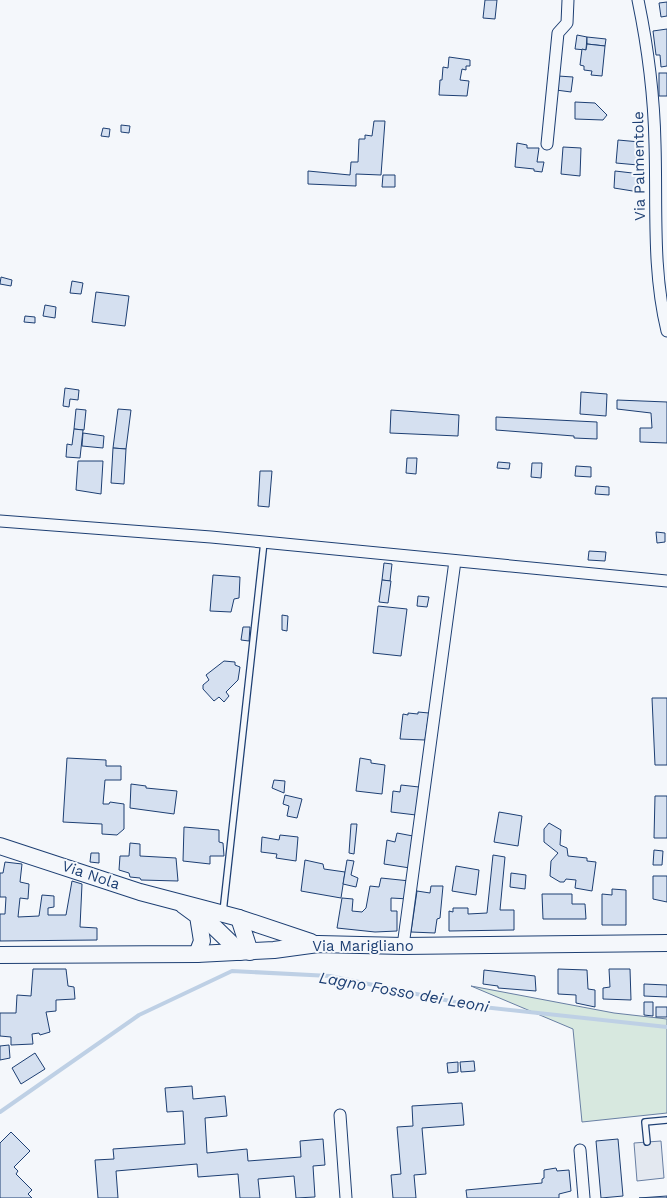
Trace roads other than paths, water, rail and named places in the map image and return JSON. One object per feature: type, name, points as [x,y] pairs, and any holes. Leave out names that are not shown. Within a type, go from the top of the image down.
[{"type":"street","points":[[547,144],[558,33],[567,23],[568,0]]},
{"type":"street","name":"Via Palmentole","points":[[638,0],[652,70],[655,145],[654,202],[660,301],[667,331]]},
{"type":"street","points":[[0,521],[264,542],[667,581]]},
{"type":"street","points":[[403,946],[455,561]]},
{"type":"street","name":"Via Nola","points":[[0,846],[181,904],[231,916],[318,944]]},
{"type":"street","name":"Via Nola","points":[[181,904],[208,921],[245,952]]},
{"type":"street","points":[[197,954],[202,941],[198,916]]},
{"type":"street","points":[[231,916],[245,952]]},
{"type":"street","name":"Via Marigliano","points":[[0,955],[197,954],[245,952],[318,944],[403,946],[667,942]]},
{"type":"street","points":[[340,1115],[346,1198]]},
{"type":"street","points":[[580,1150],[584,1198]]},
{"type":"lane","points":[[231,916],[264,542]]},
{"type":"lane","points":[[647,1142],[646,1122],[667,1120]]},
{"type":"waterway","name":"Lagno Fosso dei Leoni","points":[[0,1112],[139,1015],[232,971],[330,976],[474,1006],[667,1027]]}]
